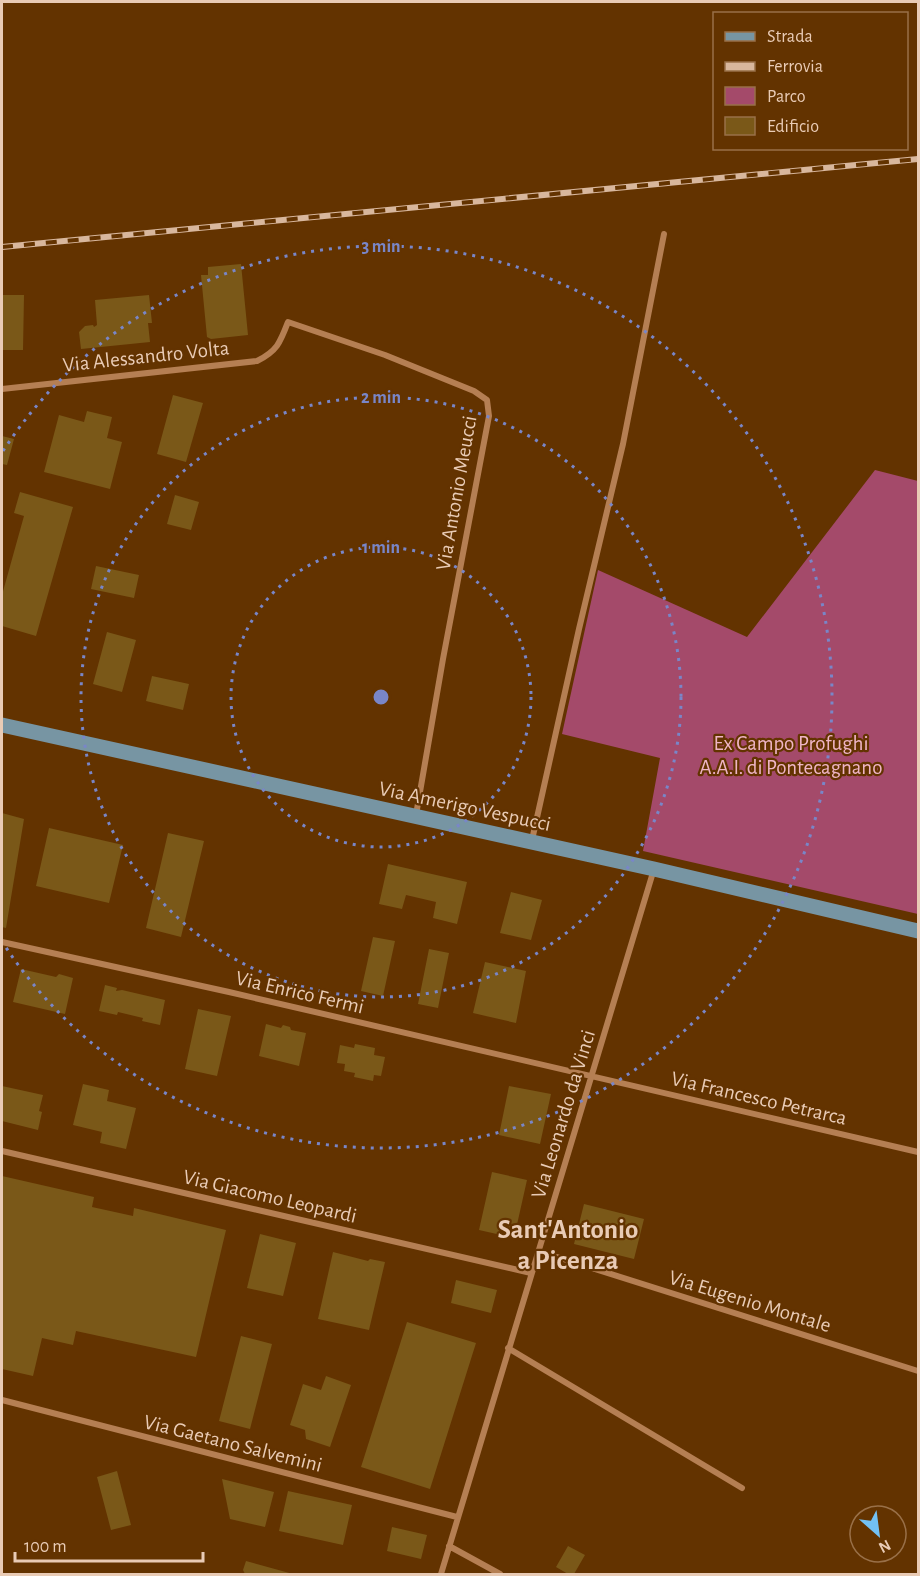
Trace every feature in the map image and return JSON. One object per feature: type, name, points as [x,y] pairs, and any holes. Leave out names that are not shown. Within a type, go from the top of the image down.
[{"type":"main road","name":"Via Amerigo Vespucci","points":[[2,725],[654,869],[918,931]]},
{"type":"street","points":[[531,842],[623,444],[664,234]]},
{"type":"street","name":"Via Antonio Meucci","points":[[283,335],[288,322],[385,355],[474,391],[487,400],[489,416],[443,658],[416,817]]},
{"type":"street","name":"Via Alessandro Volta","points":[[2,388],[257,361],[270,354],[279,345],[283,335]]},
{"type":"street","name":"Via Leonardo da Vinci","points":[[441,1575],[654,869]]},
{"type":"street","name":"Via Enrico Fermi","points":[[2,942],[591,1076]]},
{"type":"street","name":"Via Francesco Petrarca","points":[[591,1076],[918,1152]]},
{"type":"street","name":"Via Giacomo Leopardi","points":[[2,1151],[531,1273]]},
{"type":"street","name":"Via Eugenio Montale","points":[[538,1251],[918,1371]]},
{"type":"street","points":[[508,1348],[742,1488]]},
{"type":"street","name":"Via Gaetano Salvemini","points":[[2,1400],[457,1517]]},
{"type":"street","points":[[449,1546],[500,1575]]},
{"type":"green space","name":"Ex Campo Profughi A.A.I. di Pontecagnano","points":[[875,470],[918,481],[918,914],[643,851],[660,758],[562,734],[598,570],[747,637]]},
{"type":"building","points":[[241,264],[248,335],[211,339],[207,337],[201,275],[208,275],[208,267]]},
{"type":"building","points":[[2,295],[24,295],[23,350],[2,350]]},
{"type":"building","points":[[149,295],[152,323],[148,323],[150,342],[81,349],[79,332],[85,326],[97,325],[95,300]]},
{"type":"building","points":[[173,395],[203,403],[186,462],[157,454]]},
{"type":"building","points":[[87,411],[112,417],[107,438],[122,442],[110,489],[44,472],[59,415],[84,422]]},
{"type":"building","points":[[2,436],[14,439],[7,465],[2,464]]},
{"type":"building","points":[[20,492],[73,507],[36,636],[2,626],[2,595],[24,516],[14,513]]},
{"type":"building","points":[[175,495],[199,502],[191,530],[167,524]]},
{"type":"building","points":[[96,566],[139,575],[134,598],[91,589]]},
{"type":"building","points":[[107,632],[136,640],[122,692],[93,684]]},
{"type":"building","points":[[152,676],[189,684],[183,710],[146,701]]},
{"type":"building","points":[[2,813],[24,819],[6,928],[2,927]]},
{"type":"building","points":[[49,828],[123,845],[109,903],[36,886]]},
{"type":"building","points":[[168,833],[204,841],[181,937],[146,928]]},
{"type":"building","points":[[388,864],[467,882],[457,924],[433,918],[436,902],[406,895],[402,909],[379,904]]},
{"type":"building","points":[[511,892],[542,900],[531,940],[500,933]]},
{"type":"building","points":[[373,937],[395,941],[383,996],[361,991]]},
{"type":"building","points":[[429,949],[449,953],[438,1008],[418,1004]]},
{"type":"building","points":[[485,962],[526,971],[516,1023],[473,1013]]},
{"type":"building","points":[[21,969],[56,977],[59,974],[73,978],[65,1014],[13,1002]]},
{"type":"building","points":[[105,985],[117,988],[116,991],[122,990],[165,1000],[160,1025],[118,1012],[117,1015],[99,1011]]},
{"type":"building","points":[[198,1009],[231,1016],[217,1076],[185,1069]]},
{"type":"building","points":[[266,1024],[281,1028],[283,1025],[290,1027],[291,1030],[306,1033],[299,1066],[259,1056]]},
{"type":"building","points":[[355,1044],[375,1048],[374,1055],[385,1057],[381,1076],[374,1075],[373,1081],[354,1077],[355,1073],[344,1071],[345,1064],[337,1063],[340,1045],[354,1048]]},
{"type":"building","points":[[83,1084],[109,1090],[107,1101],[136,1108],[126,1149],[100,1143],[102,1132],[73,1125]]},
{"type":"building","points":[[2,1086],[43,1095],[38,1130],[2,1121]]},
{"type":"building","points":[[509,1086],[551,1094],[540,1144],[499,1135]]},
{"type":"building","points":[[492,1172],[527,1180],[514,1238],[479,1230]]},
{"type":"building","points":[[2,1176],[94,1197],[92,1207],[133,1216],[134,1208],[226,1230],[196,1357],[76,1331],[73,1345],[42,1338],[33,1376],[2,1369]]},
{"type":"building","points":[[584,1204],[644,1219],[634,1259],[574,1244]]},
{"type":"building","points":[[260,1234],[296,1243],[283,1296],[247,1288]]},
{"type":"building","points":[[333,1252],[368,1261],[370,1259],[385,1262],[369,1330],[318,1319]]},
{"type":"building","points":[[456,1280],[497,1290],[491,1313],[451,1303]]},
{"type":"building","points":[[407,1322],[476,1343],[430,1489],[361,1467]]},
{"type":"building","points":[[241,1336],[272,1344],[250,1429],[219,1421]]},
{"type":"building","points":[[326,1376],[351,1385],[330,1447],[306,1439],[305,1430],[290,1425],[303,1384],[321,1390]]},
{"type":"building","points":[[117,1471],[131,1525],[111,1530],[97,1477]]},
{"type":"building","points":[[222,1479],[274,1492],[265,1527],[230,1519]]},
{"type":"building","points":[[288,1491],[352,1505],[343,1545],[279,1531]]},
{"type":"building","points":[[392,1527],[427,1535],[421,1559],[387,1551]]},
{"type":"building","points":[[568,1546],[585,1555],[574,1574],[568,1574],[556,1567]]},
{"type":"building","points":[[246,1561],[293,1574],[245,1574],[243,1570]]},
{"type":"railway","points":[[2,247],[918,159]]},
{"type":"district","name":"Sant'Antonio a Picenza","points":[[568,1244]]}]
